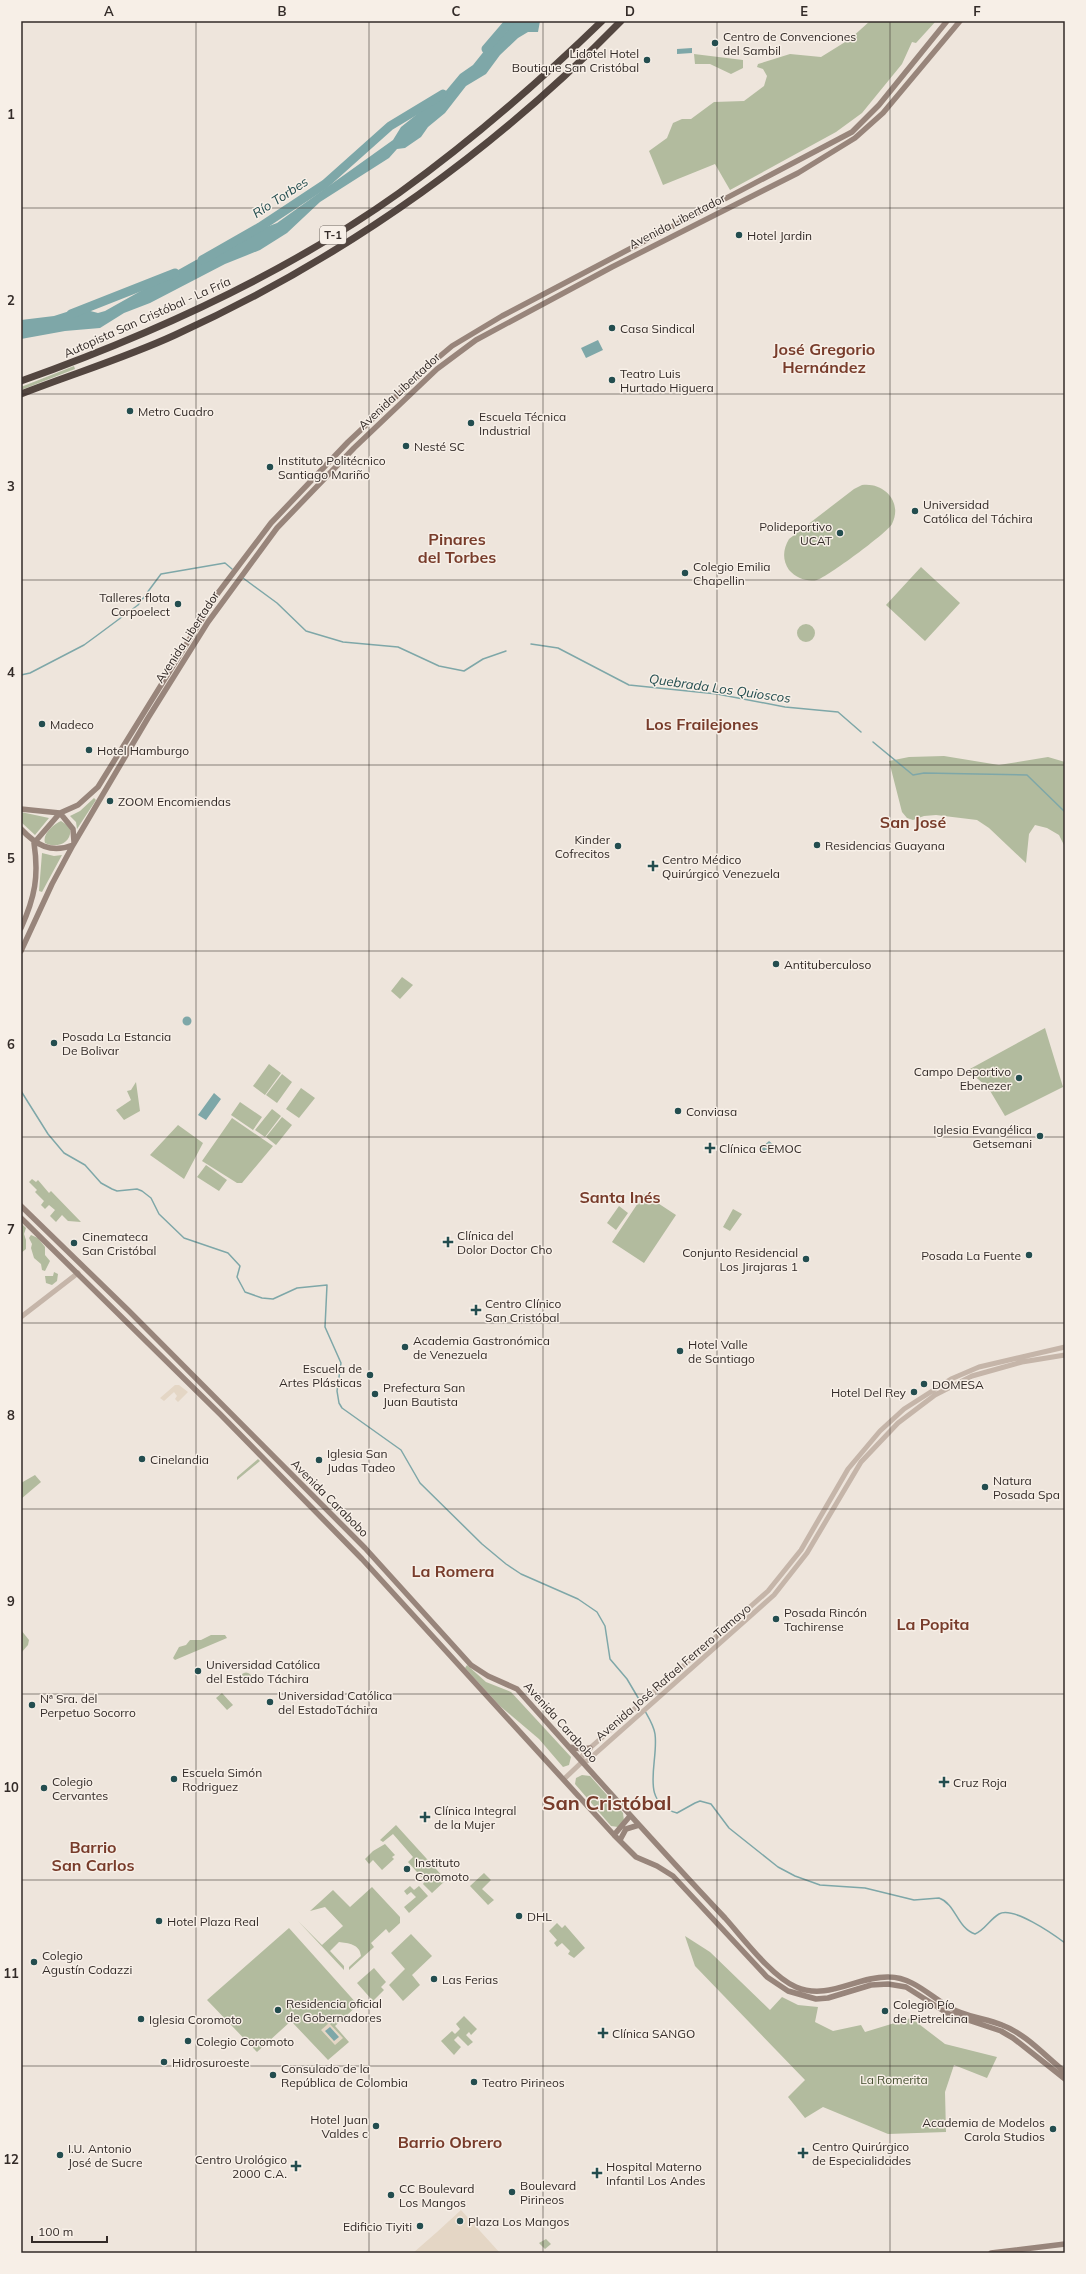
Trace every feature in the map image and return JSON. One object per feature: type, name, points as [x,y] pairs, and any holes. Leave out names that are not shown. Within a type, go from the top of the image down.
[{"type":"highway","name":"Autopista San Cristóbal - La Fría","points":[[21,381],[72,362],[203,308],[251,283],[358,220],[398,194],[504,112],[602,21]]},
{"type":"highway","name":"Autopista San Cristóbal - La Fría","points":[[21,394],[173,336],[250,299],[342,246],[446,176],[476,152],[549,92],[621,21]]},
{"type":"main road","name":"Avenida Libertador","points":[[34,843],[60,813],[78,805],[98,787],[214,599],[272,523],[348,442],[433,362],[452,346],[502,316],[852,132],[879,105],[947,21]]},
{"type":"main road","name":"Avenida Libertador","points":[[21,951],[52,884],[73,845],[148,718],[208,622],[277,528],[343,459],[437,370],[461,350],[506,323],[612,266],[798,173],[854,138],[883,114],[960,21]]},
{"type":"main road","points":[[21,809],[50,814],[60,813],[73,829],[73,845],[62,849],[52,849],[34,843],[21,829]]},
{"type":"main road","points":[[21,928],[34,894],[37,866],[34,843]]},
{"type":"main road","name":"Avenida Carabobo","points":[[21,1206],[364,1548],[472,1665],[488,1676],[517,1689],[630,1816],[777,1975],[797,1988],[816,1992],[834,1990],[873,1978],[891,1977],[904,1979],[949,2007],[962,2013],[1003,2025],[1018,2033],[1065,2072]]},
{"type":"main road","name":"Avenida Carabobo","points":[[21,1218],[78,1273],[362,1559],[614,1835],[639,1859],[657,1866],[673,1876],[767,1977],[784,1989],[816,1999],[828,1998],[871,1985],[888,1984],[906,1987],[947,2013],[1001,2031],[1014,2038],[1065,2079]]},
{"type":"main road","points":[[78,1273],[79,1263]]},
{"type":"main road","points":[[568,1746],[582,1749],[590,1748]]},
{"type":"main road","points":[[614,1835],[630,1816]]},
{"type":"main road","points":[[620,1840],[626,1829],[639,1825]]},
{"type":"main road","points":[[991,2253],[1065,2244]]},
{"type":"street","points":[[21,1317],[78,1273]]},
{"type":"street","name":"Avenida José Rafael Ferrero Tamayo","points":[[1065,1347],[979,1367],[951,1378],[904,1409],[880,1431],[848,1469],[801,1550],[768,1591],[590,1748],[582,1756],[582,1762],[587,1761],[774,1595],[807,1553],[861,1462],[898,1423],[935,1395],[972,1376],[1022,1362],[1065,1354]]},
{"type":"street","points":[[564,1779],[582,1762]]},
{"type":"green space","points":[[870,21],[936,21],[916,43],[912,42],[902,64],[862,113],[836,132],[730,190],[715,164],[663,185],[649,151],[667,138],[673,123],[682,119],[691,119],[714,102],[744,101],[764,86],[767,76],[763,69],[757,67],[758,64],[790,54],[821,57],[850,39]]},
{"type":"green space","points":[[694,54],[743,60],[743,68],[731,74],[710,64],[695,64]]},
{"type":"green space","points":[[74,366],[75,369],[21,390],[21,387]]},
{"type":"green space","name":"Polideportivo UCAT","points":[[862,485],[878,487],[889,495],[895,508],[895,516],[892,524],[869,545],[823,577],[817,580],[809,580],[802,579],[795,575],[789,570],[784,558],[785,547],[789,539],[854,489]]},
{"type":"green space","points":[[921,567],[960,603],[925,641],[886,605]]},
{"type":"green space","points":[[806,624],[812,627],[815,633],[812,639],[806,642],[800,639],[797,633],[800,627]]},
{"type":"green space","points":[[944,756],[999,765],[1048,757],[1065,762],[1065,847],[1059,835],[1047,828],[1035,825],[1029,834],[1026,863],[989,828],[977,820],[936,815],[924,816],[913,820],[907,818],[902,812],[889,761],[909,757]]},
{"type":"green space","points":[[94,798],[96,800],[77,829],[76,822],[70,816],[80,811]]},
{"type":"green space","points":[[21,812],[49,818],[35,835],[21,822]]},
{"type":"green space","points":[[61,821],[70,827],[70,833],[67,841],[59,845],[50,845],[45,843],[45,836],[47,833],[55,824]]},
{"type":"green space","points":[[42,853],[54,856],[62,855],[42,892],[39,891]]},
{"type":"green space","points":[[402,977],[413,985],[400,999],[391,991]]},
{"type":"green space","name":"Campo Deportivo Ebenezer","points":[[1045,1028],[1063,1087],[1005,1116],[989,1089],[968,1070]]},
{"type":"green space","points":[[269,1064],[281,1073],[265,1095],[253,1086]]},
{"type":"green space","points":[[282,1074],[292,1082],[277,1103],[266,1095]]},
{"type":"green space","points":[[136,1082],[140,1111],[124,1120],[116,1110],[131,1100],[127,1091],[131,1090]]},
{"type":"green space","points":[[301,1088],[315,1098],[299,1118],[286,1109]]},
{"type":"green space","points":[[240,1102],[262,1117],[253,1130],[231,1115]]},
{"type":"green space","points":[[272,1109],[281,1116],[265,1137],[255,1130]]},
{"type":"green space","points":[[282,1117],[292,1125],[276,1145],[266,1137]]},
{"type":"green space","points":[[232,1118],[273,1146],[242,1183],[237,1183],[202,1161]]},
{"type":"green space","points":[[178,1125],[203,1143],[184,1179],[150,1155]]},
{"type":"green space","points":[[206,1165],[227,1180],[219,1191],[197,1177]]},
{"type":"green space","points":[[32,1179],[36,1182],[38,1180],[49,1193],[51,1191],[81,1222],[68,1221],[62,1215],[56,1222],[50,1216],[55,1210],[49,1205],[45,1209],[41,1205],[44,1201],[35,1192],[37,1190],[29,1182]]},
{"type":"green space","points":[[644,1194],[676,1215],[644,1263],[612,1242]]},
{"type":"green space","points":[[619,1206],[628,1213],[616,1230],[607,1223]]},
{"type":"green space","points":[[733,1209],[742,1214],[730,1231],[723,1227]]},
{"type":"green space","points":[[21,1223],[26,1228],[24,1234],[26,1249],[21,1253]]},
{"type":"green space","points":[[31,1235],[38,1238],[45,1247],[45,1255],[50,1261],[45,1271],[42,1270],[41,1264],[34,1258],[31,1248],[32,1244],[29,1238]]},
{"type":"green space","points":[[54,1272],[58,1274],[57,1281],[52,1285],[46,1283],[45,1276],[53,1276]]},
{"type":"green space","points":[[258,1459],[260,1461],[237,1480],[237,1477]]},
{"type":"green space","points":[[35,1475],[41,1482],[21,1499],[21,1483]]},
{"type":"green space","points":[[21,1630],[29,1640],[28,1645],[21,1653]]},
{"type":"green space","points":[[211,1635],[225,1635],[227,1638],[175,1660],[173,1658],[179,1647],[186,1645],[190,1640],[201,1640]]},
{"type":"green space","points":[[467,1665],[486,1682],[511,1692],[571,1757],[569,1765],[563,1767],[539,1739],[500,1706],[465,1668]]},
{"type":"green space","points":[[244,1673],[248,1673],[250,1674],[250,1682],[244,1683],[241,1680],[241,1676]]},
{"type":"green space","points":[[222,1693],[233,1705],[227,1710],[216,1698]]},
{"type":"green space","points":[[582,1775],[590,1776],[623,1813],[624,1821],[618,1827],[611,1826],[575,1784],[576,1778]]},
{"type":"green space","points":[[396,1825],[446,1880],[432,1893],[423,1884],[425,1881],[408,1862],[413,1857],[393,1834],[383,1842],[380,1840]]},
{"type":"green space","points":[[385,1844],[395,1855],[392,1857],[394,1859],[382,1870],[373,1860],[369,1864],[365,1859],[373,1851]]},
{"type":"green space","points":[[484,1873],[491,1880],[482,1889],[494,1900],[488,1905],[470,1886]]},
{"type":"green space","points":[[410,1886],[414,1890],[419,1886],[428,1896],[409,1913],[404,1907],[416,1897],[411,1892],[407,1895],[404,1891]]},
{"type":"green space","points":[[372,1887],[400,1917],[400,1923],[389,1933],[386,1929],[371,1943],[374,1947],[349,1970],[349,1967],[361,1956],[360,1952],[353,1945],[339,1942],[330,1951],[344,1966],[344,1970],[298,1921],[322,1945],[343,1926],[325,1907],[310,1911],[333,1890],[350,1907]]},
{"type":"green space","points":[[557,1923],[562,1928],[565,1925],[585,1948],[574,1958],[568,1954],[570,1951],[562,1943],[557,1947],[554,1943],[557,1940],[549,1931]]},
{"type":"green space","points":[[289,1928],[358,2005],[335,2026],[349,2042],[328,2060],[291,2021],[257,2052],[207,2000]]},
{"type":"green space","points":[[411,1934],[432,1956],[412,1975],[420,1985],[403,2001],[389,1985],[405,1969],[391,1953]]},
{"type":"green space","name":"La Romerita","points":[[685,1936],[710,1952],[770,2010],[782,1997],[798,2005],[818,2007],[815,2022],[833,2031],[861,2025],[865,2032],[911,2018],[945,2044],[997,2057],[987,2078],[954,2065],[945,2092],[946,2132],[888,2134],[823,2107],[805,2118],[788,2097],[805,2080],[695,1966]]},
{"type":"green space","points":[[374,1968],[386,1982],[381,1987],[384,1990],[373,2001],[357,1983]]},
{"type":"green space","points":[[464,2016],[477,2029],[471,2035],[469,2032],[466,2035],[473,2042],[468,2046],[458,2036],[454,2040],[461,2047],[454,2055],[441,2041],[452,2031],[455,2034],[460,2029],[456,2024]]},
{"type":"green space","points":[[546,2239],[551,2244],[545,2249],[539,2243]]},
{"type":"shaded area","points":[[175,1385],[179,1385],[188,1392],[178,1402],[175,1399],[177,1396],[174,1392],[164,1401],[160,1398]]},
{"type":"shaded area","points":[[329,2023],[343,2038],[335,2045],[321,2030]]},
{"type":"shaded area","name":"Plaza Los Mangos","points":[[461,2210],[500,2253],[413,2253],[437,2232]]},
{"type":"water","points":[[514,21],[540,21],[538,32],[528,32],[518,38],[500,55],[486,74],[466,86],[445,113],[428,127],[421,137],[405,148],[397,149],[389,158],[320,202],[287,233],[260,250],[225,264],[150,303],[124,313],[100,328],[65,331],[21,339],[21,320],[54,316],[79,308],[98,313],[105,311],[196,260],[227,250],[253,232],[277,223],[393,140],[401,127],[445,92],[460,74],[473,65],[489,45],[505,33]]},
{"type":"water","points":[[692,48],[692,53],[677,54],[677,49]]},
{"type":"water","points":[[598,340],[603,350],[586,358],[581,348]]},
{"type":"water","points":[[187,1016],[192,1021],[187,1026],[182,1021]]},
{"type":"water","points":[[214,1093],[221,1099],[206,1120],[198,1115]]},
{"type":"water","points":[[769,1141],[775,1146],[765,1154],[760,1149]]},
{"type":"water","points":[[330,2027],[339,2037],[334,2041],[325,2031]]},
{"type":"waterway","name":"Río Torbes","points":[[486,49],[510,21]]},
{"type":"waterway","name":"Río Torbes","points":[[202,260],[260,227],[325,184],[390,126],[443,94]]},
{"type":"waterway","name":"Río Torbes","points":[[71,314],[175,273]]},
{"type":"waterway","name":"Quebrada Los Quioscos","points":[[21,675],[30,673],[84,645],[138,605],[161,574],[225,563],[232,569]]},
{"type":"waterway","name":"Quebrada Los Quioscos","points":[[243,578],[277,603],[306,631],[343,642],[398,647],[439,666],[464,671],[483,659],[506,651]]},
{"type":"waterway","name":"Quebrada Los Quioscos","points":[[531,644],[558,648],[629,685],[717,694],[785,707],[838,712],[861,732]]},
{"type":"waterway","name":"Quebrada Los Quioscos","points":[[873,742],[913,775],[924,773],[1027,775],[1065,812]]},
{"type":"waterway","points":[[21,1091],[48,1134],[64,1153],[85,1165],[101,1183],[117,1191],[137,1189],[142,1191],[151,1198],[159,1214],[184,1238],[228,1253],[240,1266],[237,1277],[245,1292],[262,1298],[273,1299],[297,1288],[327,1285],[325,1327],[341,1363],[337,1391],[339,1403],[342,1408],[401,1450],[420,1483],[482,1544],[506,1564],[521,1574],[578,1599],[597,1612],[605,1626],[610,1659],[627,1679],[640,1701]]},
{"type":"waterway","points":[[645,1711],[655,1734],[654,1791],[658,1800],[665,1808],[677,1813],[700,1801],[711,1804],[729,1828],[778,1867],[795,1876],[820,1885],[865,1888],[914,1900],[939,1898],[949,1905],[964,1927],[975,1934],[982,1930],[999,1914],[1014,1914],[1033,1922],[1065,1943]]},
{"type":"place","name":"Centro de Convenciones del Sambil","points":[[715,43]]},
{"type":"place","name":"Lidotel Hotel Boutique San Cristóbal","points":[[647,60]]},
{"type":"place","name":"Hotel Jardin","points":[[739,235]]},
{"type":"place","name":"Casa Sindical","points":[[612,328]]},
{"type":"place","name":"Teatro Luis Hurtado Higuera","points":[[612,380]]},
{"type":"place","name":"Metro Cuadro","points":[[130,411]]},
{"type":"place","name":"Escuela Técnica Industrial","points":[[471,423]]},
{"type":"place","name":"Nesté SC","points":[[406,446]]},
{"type":"place","name":"Instituto Politécnico Santiago Mariño","points":[[270,467]]},
{"type":"place","name":"Universidad Católica del Táchira","points":[[915,511]]},
{"type":"place","name":"Polideportivo UCAT","points":[[840,533]]},
{"type":"place","name":"Colegio Emilia Chapellin","points":[[685,573]]},
{"type":"place","name":"Talleres flota Corpoelect","points":[[178,604]]},
{"type":"place","name":"Madeco","points":[[42,724]]},
{"type":"place","name":"Hotel Hamburgo","points":[[89,750]]},
{"type":"place","name":"ZOOM Encomiendas","points":[[110,801]]},
{"type":"place","name":"Residencias Guayana","points":[[817,845]]},
{"type":"place","name":"Kinder Cofrecitos","points":[[618,846]]},
{"type":"place","name":"Centro Médico Quirúrgico Venezuela","points":[[653,866]]},
{"type":"place","name":"Antituberculoso","points":[[776,964]]},
{"type":"place","name":"Posada La Estancia De Bolivar","points":[[54,1043]]},
{"type":"place","name":"Campo Deportivo Ebenezer","points":[[1019,1078]]},
{"type":"place","name":"Conviasa","points":[[678,1111]]},
{"type":"place","name":"Iglesia Evangélica Getsemani","points":[[1040,1136]]},
{"type":"place","name":"Clínica CEMOC","points":[[710,1148]]},
{"type":"place","name":"Clínica del Dolor Doctor Cho","points":[[448,1242]]},
{"type":"place","name":"Cinemateca San Cristóbal","points":[[74,1243]]},
{"type":"place","name":"Posada La Fuente","points":[[1029,1255]]},
{"type":"place","name":"Conjunto Residencial Los Jirajaras 1","points":[[806,1259]]},
{"type":"place","name":"Centro Clínico San Cristóbal","points":[[476,1310]]},
{"type":"place","name":"Academia Gastronómica de Venezuela","points":[[405,1347]]},
{"type":"place","name":"Hotel Valle de Santiago","points":[[680,1351]]},
{"type":"place","name":"Escuela de Artes Plásticas","points":[[370,1375]]},
{"type":"place","name":"DOMESA","points":[[924,1384]]},
{"type":"place","name":"Hotel Del Rey","points":[[914,1392]]},
{"type":"place","name":"Prefectura San Juan Bautista","points":[[375,1394]]},
{"type":"place","name":"Cinelandia","points":[[142,1459]]},
{"type":"place","name":"Iglesia San Judas Tadeo","points":[[319,1460]]},
{"type":"place","name":"Natura Posada Spa","points":[[985,1487]]},
{"type":"place","name":"Posada Rincón Tachirense","points":[[776,1619]]},
{"type":"place","name":"Universidad Católica del Estado Táchira","points":[[198,1671]]},
{"type":"place","name":"Universidad Católica del EstadoTáchira","points":[[270,1702]]},
{"type":"place","name":"Nª Sra. del Perpetuo Socorro","points":[[32,1705]]},
{"type":"place","name":"Escuela Simón Rodriguez","points":[[174,1779]]},
{"type":"place","name":"Cruz Roja","points":[[944,1782]]},
{"type":"place","name":"Colegio Cervantes","points":[[44,1788]]},
{"type":"place","name":"Clínica Integral de la Mujer","points":[[425,1817]]},
{"type":"place","name":"Instituto Coromoto","points":[[407,1869]]},
{"type":"place","name":"DHL","points":[[519,1916]]},
{"type":"place","name":"Hotel Plaza Real","points":[[159,1921]]},
{"type":"place","name":"Colegio Agustín Codazzi","points":[[34,1962]]},
{"type":"place","name":"Las Ferias","points":[[434,1979]]},
{"type":"place","name":"Residencia oficial de Gobernadores","points":[[278,2010]]},
{"type":"place","name":"Colegio Pío de Pietrelcina","points":[[885,2011]]},
{"type":"place","name":"Iglesia Coromoto","points":[[141,2019]]},
{"type":"place","name":"Clínica SANGO","points":[[603,2033]]},
{"type":"place","name":"Colegio Coromoto","points":[[188,2041]]},
{"type":"place","name":"Hidrosuroeste","points":[[164,2062]]},
{"type":"place","name":"Consulado de la República de Colombia","points":[[273,2075]]},
{"type":"place","name":"Teatro Pirineos","points":[[474,2082]]},
{"type":"place","name":"Hotel Juan Valdes c","points":[[376,2126]]},
{"type":"place","name":"Academia de Modelos Carola Studios","points":[[1053,2129]]},
{"type":"place","name":"Centro Quirúrgico de Especialidades","points":[[803,2153]]},
{"type":"place","name":"I.U. Antonio José de Sucre","points":[[60,2155]]},
{"type":"place","name":"Centro Urológico 2000 C.A.","points":[[296,2166]]},
{"type":"place","name":"Hospital Materno Infantil Los Andes","points":[[597,2173]]},
{"type":"place","name":"Boulevard Pirineos","points":[[512,2192]]},
{"type":"place","name":"CC Boulevard Los Mangos","points":[[391,2195]]},
{"type":"place","name":"Plaza Los Mangos","points":[[460,2221]]},
{"type":"place","name":"Edificio Tiyiti","points":[[420,2226]]},
{"type":"district","name":"José Gregorio Hernández","points":[[824,358]]},
{"type":"district","name":"Pinares del Torbes","points":[[457,548]]},
{"type":"district","name":"Los Frailejones","points":[[702,724]]},
{"type":"district","name":"San José","points":[[913,822]]},
{"type":"district","name":"Santa Inés","points":[[620,1197]]},
{"type":"district","name":"La Romera","points":[[453,1571]]},
{"type":"district","name":"La Popita","points":[[933,1624]]},
{"type":"district","name":"San Cristóbal","points":[[607,1802]]},
{"type":"district","name":"Barrio San Carlos","points":[[93,1856]]},
{"type":"district","name":"Barrio Obrero","points":[[450,2142]]}]
